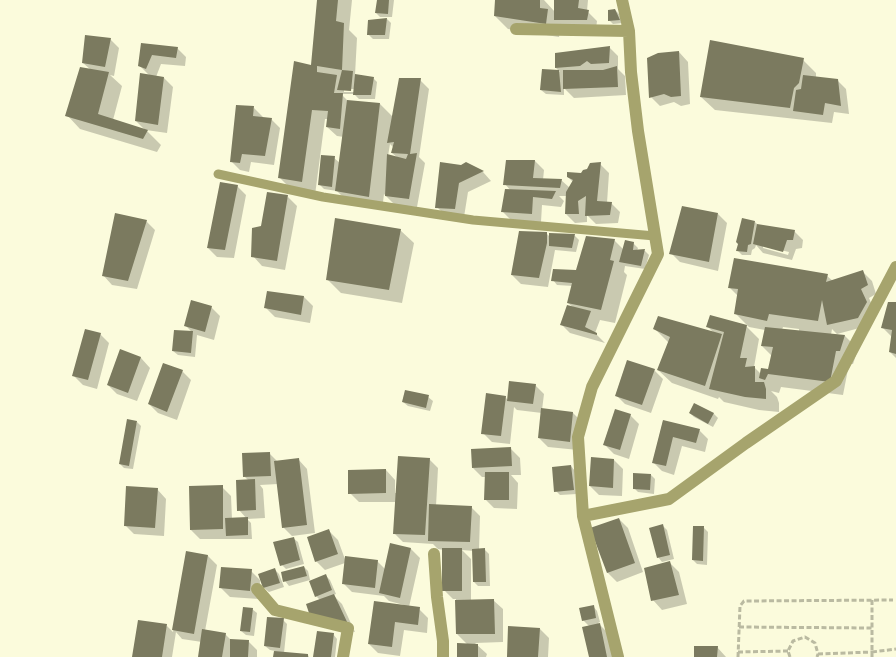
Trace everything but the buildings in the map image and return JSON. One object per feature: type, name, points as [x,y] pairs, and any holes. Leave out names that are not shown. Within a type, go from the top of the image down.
[{"type":"street","points":[[618,657],[583,516],[578,437],[592,387],[658,254],[638,131],[629,31],[622,0]]},
{"type":"street","points":[[516,29],[629,31]]},
{"type":"street","points":[[583,516],[669,499],[836,381],[896,267]]},
{"type":"street","points":[[434,554],[443,657]]},
{"type":"street","points":[[257,589],[276,610],[348,628],[343,657]]},
{"type":"lane","points":[[218,174],[323,197],[473,220],[655,236]]},
{"type":"path","points":[[872,600],[872,657]]},
{"type":"path","points":[[738,657],[740,606],[744,601],[893,600]]},
{"type":"path","points":[[739,627],[872,628]]},
{"type":"path","points":[[804,628],[805,637]]},
{"type":"path","points":[[790,657],[788,651],[793,641],[805,637],[815,643],[818,656],[896,649]]},
{"type":"path","points":[[738,652],[788,651]]}]
